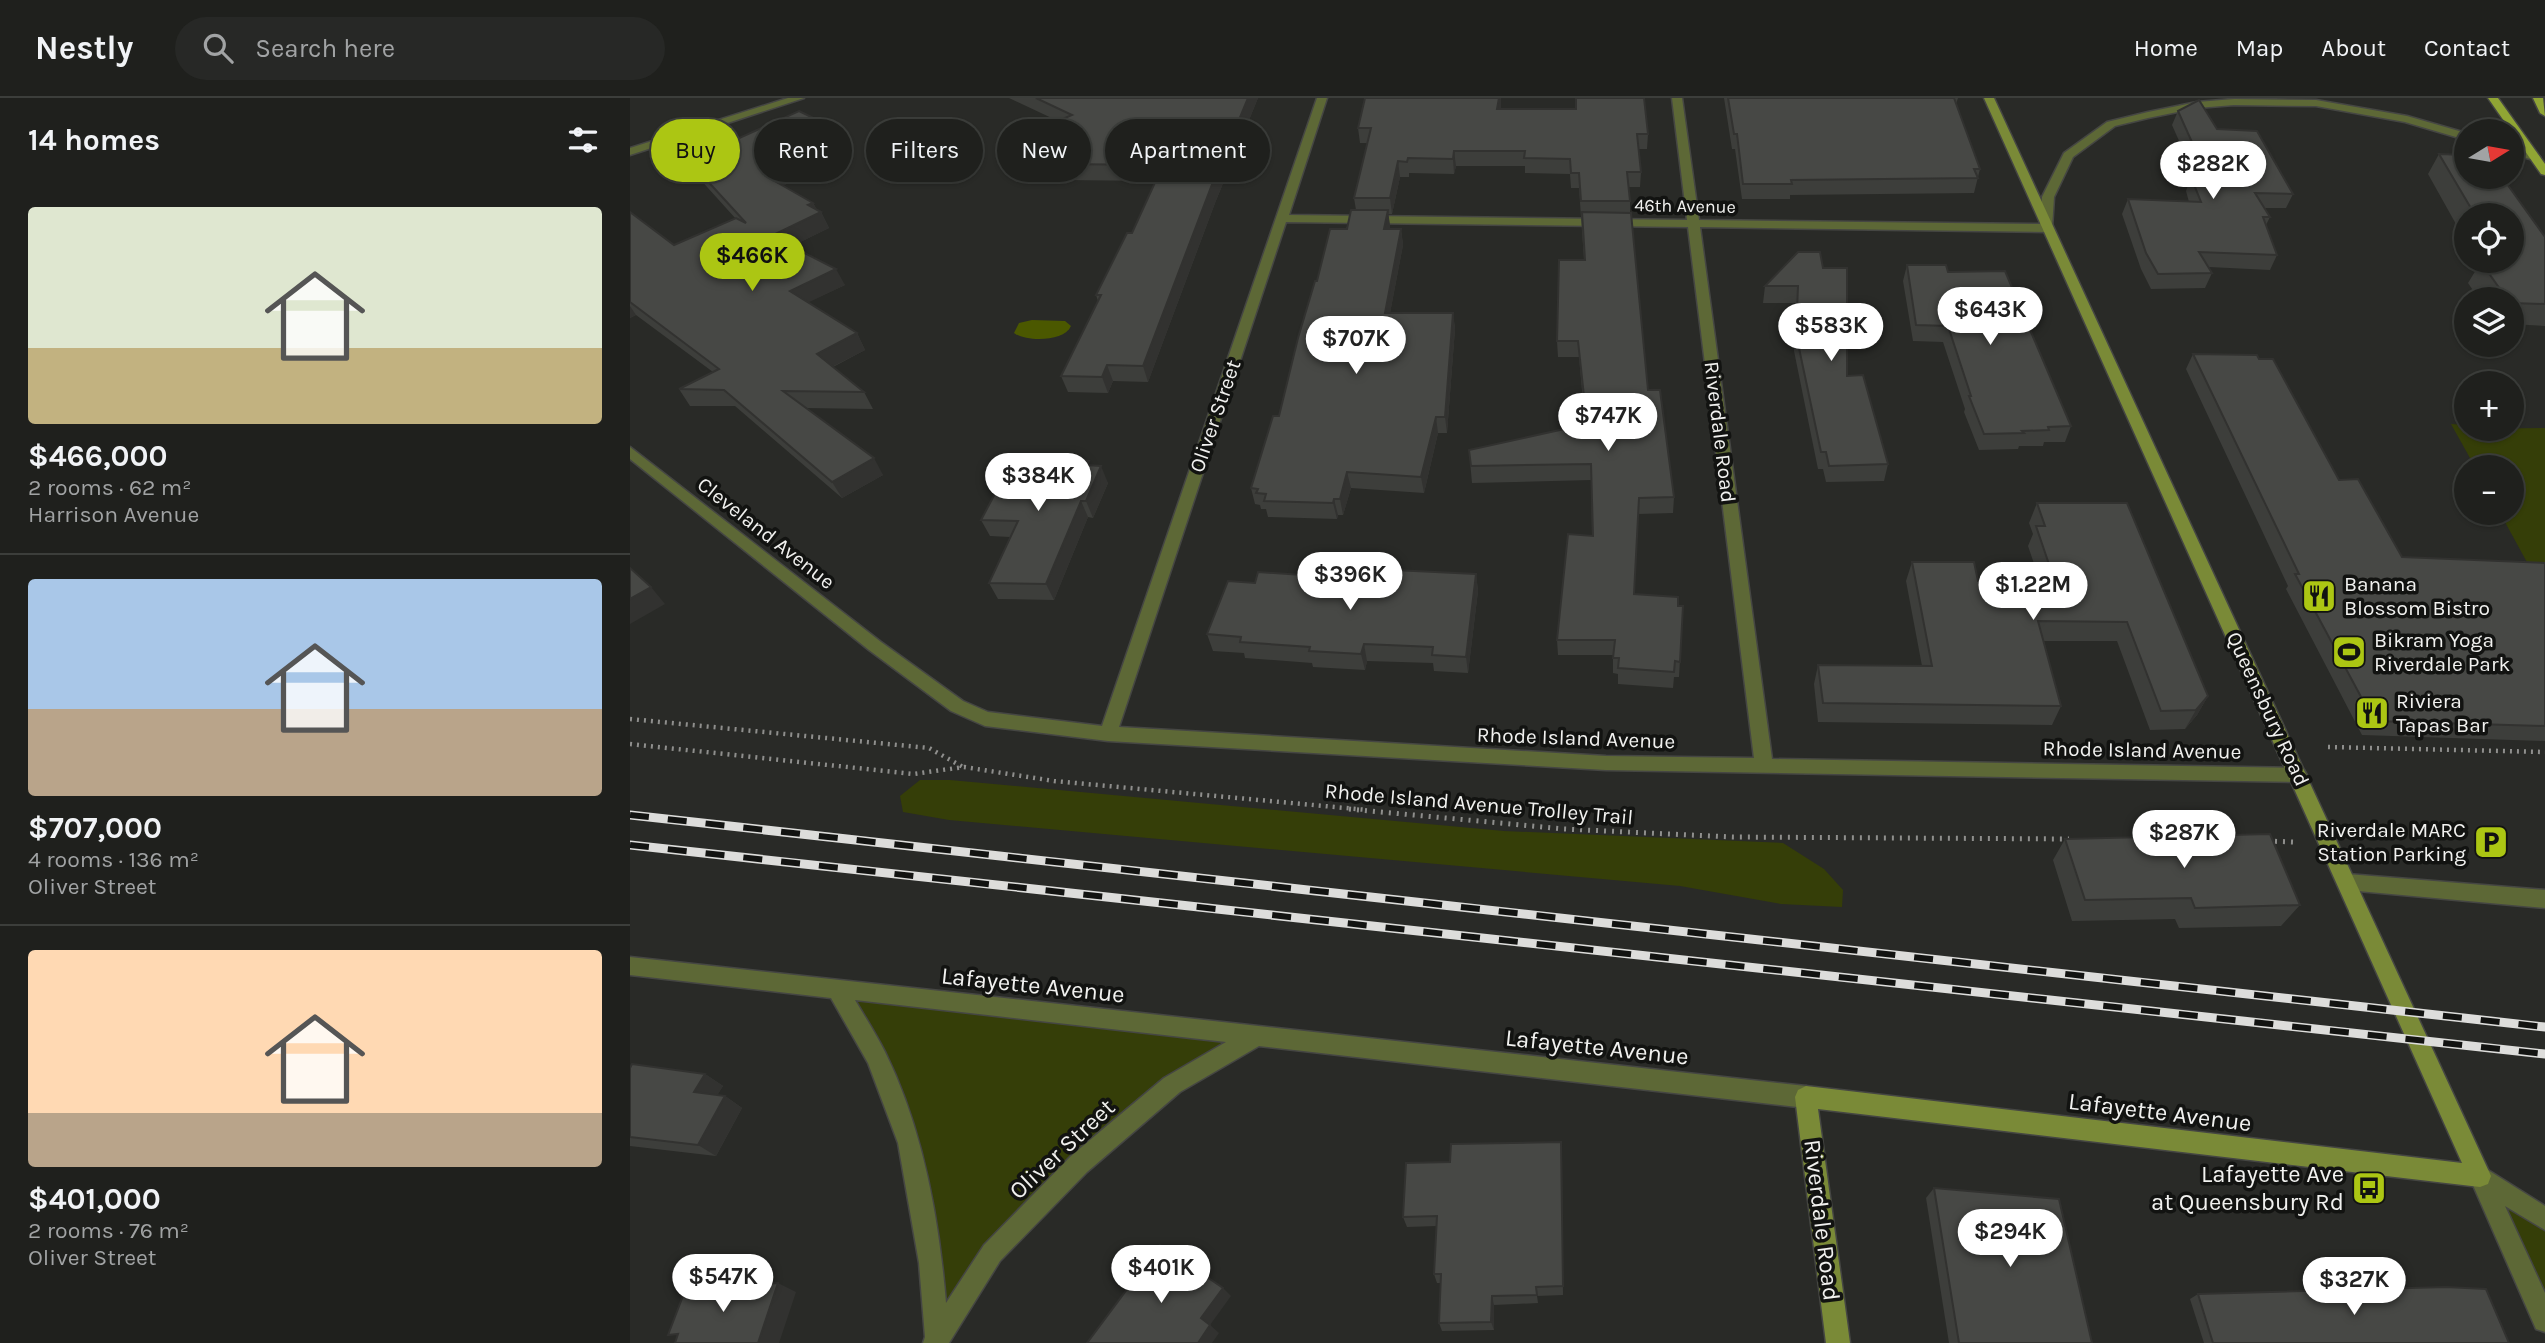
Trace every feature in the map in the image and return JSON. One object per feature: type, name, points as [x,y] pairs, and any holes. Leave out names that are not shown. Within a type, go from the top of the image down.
[{"type":"main road","points":[[2493,98],[2545,172]]},
{"type":"main road","points":[[2538,98],[2545,113]]},
{"type":"street","points":[[630,152],[799,98]]},
{"type":"street","name":"Oliver Street","points":[[1108,733],[1322,98]]},
{"type":"street","name":"Riverdale Road","points":[[1677,98],[1763,767]]},
{"type":"street","name":"Queensbury Road","points":[[1989,98],[2545,1320]]},
{"type":"street","points":[[2046,228],[2048,197],[2068,155],[2111,124],[2148,115],[2197,105],[2234,102],[2316,103],[2407,120],[2454,134]]},
{"type":"street","points":[[2524,154],[2534,157]]},
{"type":"street","name":"46th Avenue","points":[[1281,218],[2046,228]]},
{"type":"street","name":"Cleveland Avenue","points":[[630,452],[875,646]]},
{"type":"street","name":"Rhode Island Avenue","points":[[875,646],[957,706],[985,719],[1019,725],[1108,733],[1606,763],[2298,775]]},
{"type":"street","points":[[2347,882],[2545,899]]},
{"type":"street","name":"Lafayette Avenue","points":[[630,966],[1806,1097],[2480,1176],[2545,1219]]},
{"type":"street","name":"Oliver Street","points":[[838,991],[877,1058],[909,1143],[931,1263],[936,1340]]},
{"type":"street","name":"Oliver Street","points":[[936,1340],[992,1253],[1079,1164],[1172,1085],[1257,1036]]},
{"type":"street","name":"Riverdale Road","points":[[1806,1097],[1838,1343]]},
{"type":"path","points":[[630,719],[929,748],[964,767]]},
{"type":"path","name":"Rhode Island Avenue Trolley Trail","points":[[630,744],[913,774],[964,767],[1054,781],[1564,829],[1733,837],[2078,839]]},
{"type":"path","points":[[2328,747],[2545,752]]},
{"type":"path","points":[[2256,841],[2329,842]]},
{"type":"shaded area","points":[[1032,320],[1065,321],[1071,326],[1053,338],[1027,338],[1014,333],[1019,323]]},
{"type":"shaded area","points":[[2524,428],[2545,428],[2545,576],[2534,575],[2507,525],[2524,525],[2524,455],[2468,455],[2460,441],[2524,441]]},
{"type":"shaded area","points":[[920,780],[950,780],[1504,831],[1783,843],[1824,869],[1843,890],[1842,907],[1781,904],[1680,886],[949,820],[903,812],[900,796]]},
{"type":"shaded area","points":[[838,991],[1257,1035],[1079,1164],[937,1332],[910,1148]]},
{"type":"shaded area","points":[[2483,1179],[2545,1219],[2545,1316]]},
{"type":"building","points":[[1036,98],[1248,98],[1239,119],[1105,119],[1105,164],[1091,164],[1091,119],[1063,119],[1072,115]]},
{"type":"building","points":[[1365,98],[1499,98],[1497,109],[1576,109],[1576,98],[1644,98],[1648,134],[1637,134],[1641,172],[1627,172],[1630,201],[1581,201],[1579,173],[1571,173],[1570,159],[1524,158],[1525,151],[1454,151],[1453,159],[1408,158],[1407,162],[1398,161],[1390,198],[1354,198],[1371,128],[1358,128]]},
{"type":"building","points":[[1728,98],[1954,98],[1980,169],[1974,169],[1978,178],[1791,180],[1792,184],[1743,184],[1737,134],[1734,134]]},
{"type":"building","points":[[2199,100],[2217,129],[2257,131],[2293,194],[2255,193],[2270,217],[2263,217],[2277,255],[2199,252],[2212,273],[2158,274],[2146,253],[2128,199],[2201,202],[2191,177],[2208,178],[2178,111]]},
{"type":"building","points":[[799,111],[815,119],[781,119]]},
{"type":"building","points":[[754,131],[754,182],[776,182],[813,203],[808,205],[821,212],[771,236],[836,269],[790,291],[857,333],[817,354],[864,392],[783,391],[874,458],[832,482],[724,390],[679,389],[719,369],[630,302],[630,212],[674,245],[736,218],[746,223],[708,182],[740,182],[740,138]]},
{"type":"building","points":[[2439,154],[2454,155],[2454,179]]},
{"type":"building","points":[[1155,182],[1213,182],[1143,366],[1107,365],[1102,377],[1061,376],[1101,295],[1096,295],[1127,233],[1132,233]]},
{"type":"building","points":[[2460,189],[2511,189],[2521,203],[2468,203]]},
{"type":"building","points":[[2524,208],[2545,237],[2545,304],[2524,303],[2524,287],[2499,287],[2489,273],[2524,273]]},
{"type":"building","points":[[1351,210],[1388,210],[1384,229],[1401,229],[1385,313],[1453,313],[1445,417],[1436,417],[1421,477],[1347,472],[1340,499],[1334,499],[1333,503],[1264,501],[1266,494],[1256,493],[1258,489],[1251,488],[1273,416],[1279,416],[1298,338],[1317,281],[1330,229],[1347,229]]},
{"type":"building","points":[[1582,212],[1631,213],[1648,390],[1660,390],[1674,497],[1639,498],[1634,594],[1678,597],[1678,606],[1683,606],[1680,662],[1675,661],[1674,672],[1618,668],[1619,658],[1613,658],[1615,640],[1557,640],[1568,534],[1593,536],[1591,464],[1471,466],[1469,450],[1587,424],[1578,341],[1557,341],[1559,260],[1585,260]]},
{"type":"building","points":[[1798,252],[1820,252],[1823,268],[1847,268],[1847,376],[1863,375],[1888,464],[1829,466],[1826,452],[1821,452],[1796,334],[1798,286],[1765,286]]},
{"type":"building","points":[[1907,265],[1946,265],[1948,272],[2005,271],[2071,426],[2022,431],[2024,433],[1984,434],[1969,396],[1948,326],[1916,325]]},
{"type":"building","points":[[2193,354],[2257,355],[2259,359],[2273,359],[2339,480],[2358,479],[2402,557],[2545,563],[2545,726],[2374,721],[2295,574],[2299,574]]},
{"type":"building","points":[[1016,454],[1070,456],[1068,460],[1089,461],[1087,465],[1101,466],[1086,501],[1081,501],[1046,584],[989,583],[1018,521],[981,520]]},
{"type":"building","points":[[2037,503],[2127,503],[2208,696],[2196,710],[2161,711],[2127,622],[2038,621],[2061,706],[1823,703],[1818,665],[1932,666],[1912,562],[1974,562],[1978,581],[2055,582],[2036,526],[2045,526]]},
{"type":"building","points":[[630,568],[651,587],[630,599]]},
{"type":"building","points":[[1394,570],[1476,574],[1466,657],[1432,655],[1433,647],[1364,644],[1361,654],[1309,651],[1310,647],[1240,642],[1241,637],[1207,634],[1228,581],[1255,583],[1258,572],[1391,581]]},
{"type":"building","points":[[2270,834],[2300,905],[2195,908],[2191,898],[2085,900],[2065,839]]},
{"type":"building","points":[[632,1064],[705,1074],[694,1092],[725,1096],[698,1145],[630,1137]]},
{"type":"building","points":[[1561,1142],[1563,1286],[1536,1287],[1537,1295],[1492,1296],[1491,1322],[1439,1323],[1441,1274],[1434,1274],[1437,1216],[1403,1217],[1406,1163],[1450,1162],[1451,1144]]},
{"type":"building","points":[[1934,1188],[2059,1199],[2092,1343],[1959,1343]]},
{"type":"building","points":[[1160,1245],[1223,1288],[1201,1318],[1210,1325],[1198,1343],[1087,1343]]},
{"type":"building","points":[[778,1283],[758,1343],[675,1343],[678,1334],[668,1335],[686,1288]]},
{"type":"building","points":[[2446,1287],[2486,1289],[2509,1343],[2213,1343],[2198,1294]]},
{"type":"railway","points":[[630,815],[2545,1027]]},
{"type":"railway","points":[[630,845],[2545,1054]]},
{"type":"place","name":"Banana Blossom Bistro","points":[[2319,596]]},
{"type":"place","name":"Bikram Yoga Riverdale Park","points":[[2349,652]]},
{"type":"place","name":"Riviera Tapas Bar","points":[[2372,713]]},
{"type":"place","name":"Riverdale MARC Station Parking","points":[[2491,842]]},
{"type":"place","name":"Lafayette Ave at Queensbury Rd","points":[[2369,1188]]}]
